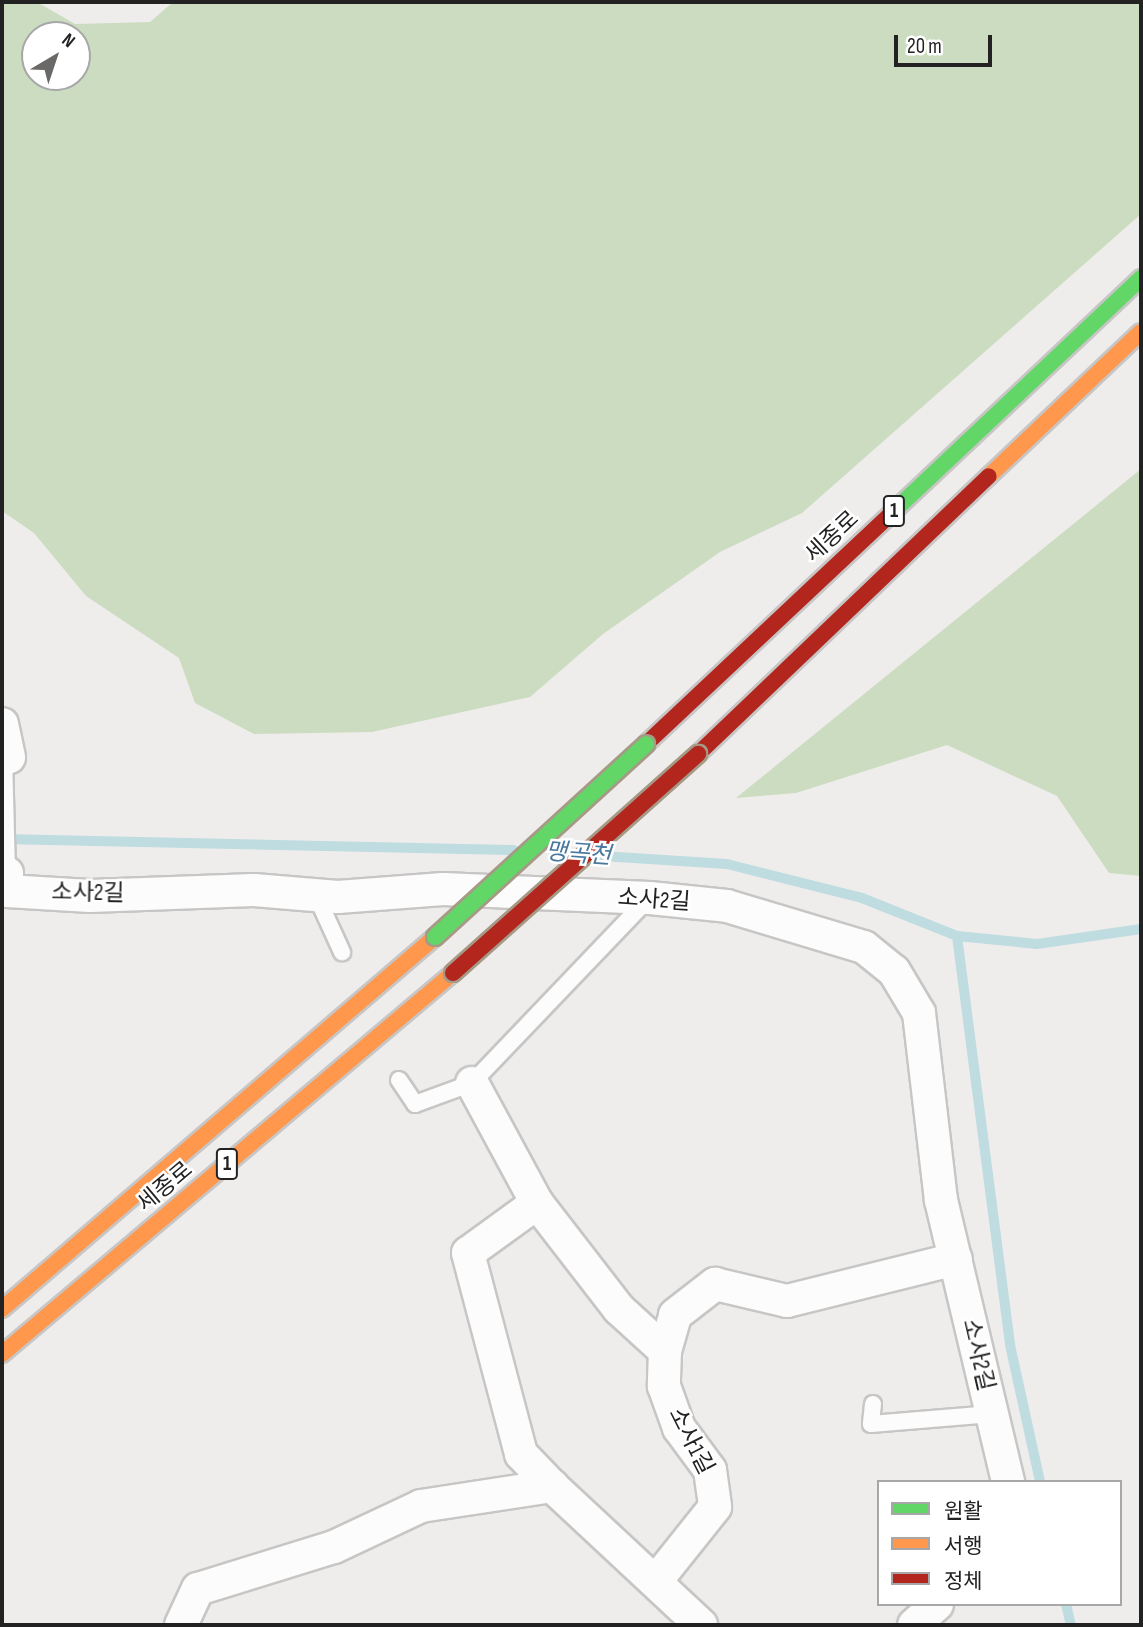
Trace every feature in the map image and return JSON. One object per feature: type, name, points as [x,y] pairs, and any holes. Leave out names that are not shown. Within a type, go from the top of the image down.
[{"type":"main road","name":"세종로","points":[[2,1309],[435,937],[646,744],[1141,278]]},
{"type":"main road","name":"세종로","points":[[2,1354],[453,973],[698,754],[1141,332]]},
{"type":"street","name":"소사2길","points":[[2,724],[6,761]]},
{"type":"street","name":"소사2길","points":[[5,885],[316,895],[443,889],[650,898],[727,906],[864,947],[894,971],[919,1013],[941,1200],[1008,1480]]},
{"type":"street","points":[[472,1083],[537,1203],[620,1309],[664,1351]]},
{"type":"street","points":[[537,1203],[468,1253],[521,1454],[701,1625]]},
{"type":"street","name":"소사1길","points":[[656,1581],[715,1507],[710,1470],[679,1428],[664,1387],[664,1351],[675,1315],[715,1284],[787,1301],[956,1259]]},
{"type":"street","points":[[181,1625],[198,1589],[334,1547],[421,1506],[552,1486]]},
{"type":"street","points":[[915,1625],[935,1606]]},
{"type":"lane","name":"소사2길","points":[[5,885],[6,761]]},
{"type":"lane","points":[[316,895],[342,952]]},
{"type":"lane","points":[[399,1080],[415,1104],[472,1083],[650,898]]},
{"type":"lane","points":[[873,1405],[871,1424],[992,1414]]},
{"type":"green space","points":[[2,2],[37,2],[70,21],[21,21],[21,91],[91,91],[91,24],[150,22],[173,2],[1141,2],[1141,214],[802,513],[720,552],[603,634],[530,697],[372,732],[254,734],[195,703],[179,658],[86,596],[34,533],[2,511]]},
{"type":"green space","points":[[1141,469],[1141,876],[1109,873],[1057,796],[947,745],[796,793],[736,798]]},
{"type":"waterway","name":"맹곡천","points":[[2,839],[514,850]]},
{"type":"waterway","name":"맹곡천","points":[[602,856],[727,864],[862,898],[957,936],[1037,944],[1141,929]]},
{"type":"waterway","points":[[957,936],[1010,1345],[1040,1480]]},
{"type":"waterway","points":[[1066,1606],[1071,1625]]},
{"type":"traffic: fast","points":[[896,509],[1141,278]]},
{"type":"traffic: fast","points":[[435,937],[646,744]]},
{"type":"traffic: slow","points":[[989,476],[1141,332]]},
{"type":"traffic: slow","points":[[2,1309],[435,937]]},
{"type":"traffic: slow","points":[[2,1354],[453,973]]},
{"type":"traffic: jam","points":[[698,754],[989,476]]},
{"type":"traffic: jam","points":[[646,744],[896,509]]},
{"type":"traffic: jam","points":[[453,973],[698,754]]}]
